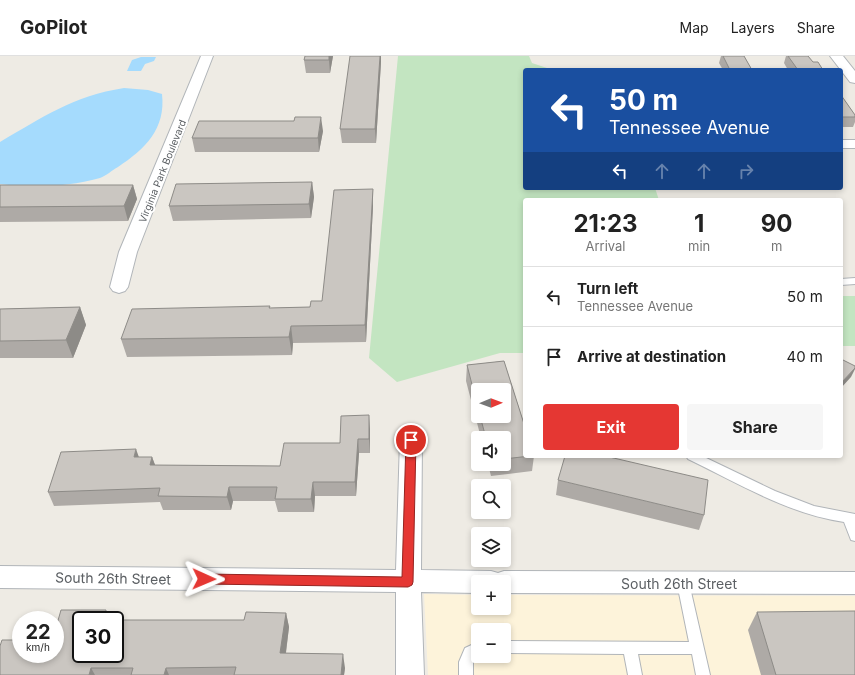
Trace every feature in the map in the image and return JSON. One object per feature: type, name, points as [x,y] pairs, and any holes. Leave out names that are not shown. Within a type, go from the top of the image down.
[{"type":"street","name":"Virginia Park Boulevard","points":[[119,287],[128,252],[207,56]]},
{"type":"street","points":[[836,56],[855,80]]},
{"type":"street","points":[[843,144],[855,144]]},
{"type":"street","points":[[410,675],[408,582],[411,440]]},
{"type":"street","name":"South 26th Street","points":[[0,577],[471,582]]},
{"type":"street","name":"South 26th Street","points":[[511,582],[855,584]]},
{"type":"lane","points":[[843,282],[855,281]]},
{"type":"lane","points":[[696,458],[786,500],[830,515],[852,519],[855,536]]},
{"type":"lane","points":[[683,583],[703,675]]},
{"type":"lane","points":[[511,647],[697,648]]},
{"type":"lane","points":[[630,648],[635,675]]},
{"type":"lane","points":[[466,675],[466,662],[471,652]]},
{"type":"shaded area","points":[[424,594],[471,595],[471,615],[511,615],[511,595],[855,596],[855,675],[428,675]]},
{"type":"green space","points":[[398,56],[529,56],[532,63],[547,68],[523,68],[523,190],[656,190],[658,198],[523,198],[523,353],[500,353],[397,382],[369,358]]},
{"type":"green space","points":[[843,296],[855,296],[855,346],[843,346]]},
{"type":"water","points":[[141,57],[156,57],[154,61],[145,64],[141,71],[127,71],[132,60]]},
{"type":"water","points":[[124,88],[148,90],[162,94],[161,118],[157,128],[145,145],[128,160],[102,177],[88,181],[50,186],[0,184],[0,142],[45,116],[74,102],[89,96]]},
{"type":"building","points":[[305,56],[329,56],[329,60],[304,60]]},
{"type":"building","points":[[350,56],[380,56],[375,129],[340,129]]},
{"type":"building","points":[[723,56],[744,56],[751,68],[729,68]]},
{"type":"building","points":[[788,56],[808,56],[813,62],[818,62],[822,68],[797,68]]},
{"type":"building","points":[[843,98],[855,115],[855,117],[843,117]]},
{"type":"building","points":[[295,117],[321,117],[318,138],[192,138],[199,121],[294,121]]},
{"type":"building","points":[[312,182],[309,204],[169,206],[176,184]]},
{"type":"building","points":[[0,185],[133,185],[124,206],[0,207]]},
{"type":"building","points":[[373,189],[365,325],[291,326],[289,337],[121,339],[132,309],[270,306],[269,308],[310,307],[311,301],[322,301],[334,190]]},
{"type":"building","points":[[80,307],[66,340],[0,341],[0,309]]},
{"type":"building","points":[[843,360],[855,366],[855,368],[843,381]]},
{"type":"building","points":[[504,361],[511,383],[472,383],[467,365]]},
{"type":"building","points":[[511,383],[523,421],[523,457],[511,458],[511,431],[484,431],[482,423],[511,423]]},
{"type":"building","points":[[369,415],[369,439],[358,439],[355,482],[313,482],[311,499],[275,499],[277,487],[229,487],[227,497],[158,496],[160,488],[48,492],[61,452],[136,449],[134,457],[152,457],[150,465],[280,466],[284,443],[340,443],[341,416]]},
{"type":"building","points":[[564,458],[614,458],[708,480],[704,515],[558,480]]},
{"type":"building","points":[[106,610],[72,611],[72,663],[124,663],[124,620],[244,620],[246,612],[286,613],[280,653],[343,654],[341,675],[234,675],[236,667],[166,668],[164,675],[131,675],[133,668],[91,668],[89,675],[0,675],[0,646],[2,640],[12,640],[12,663],[64,663],[64,611],[61,611]]},
{"type":"building","points":[[855,611],[855,675],[776,675],[757,612]]},
{"type":"route","points":[[204,579],[408,582],[411,440]]}]
